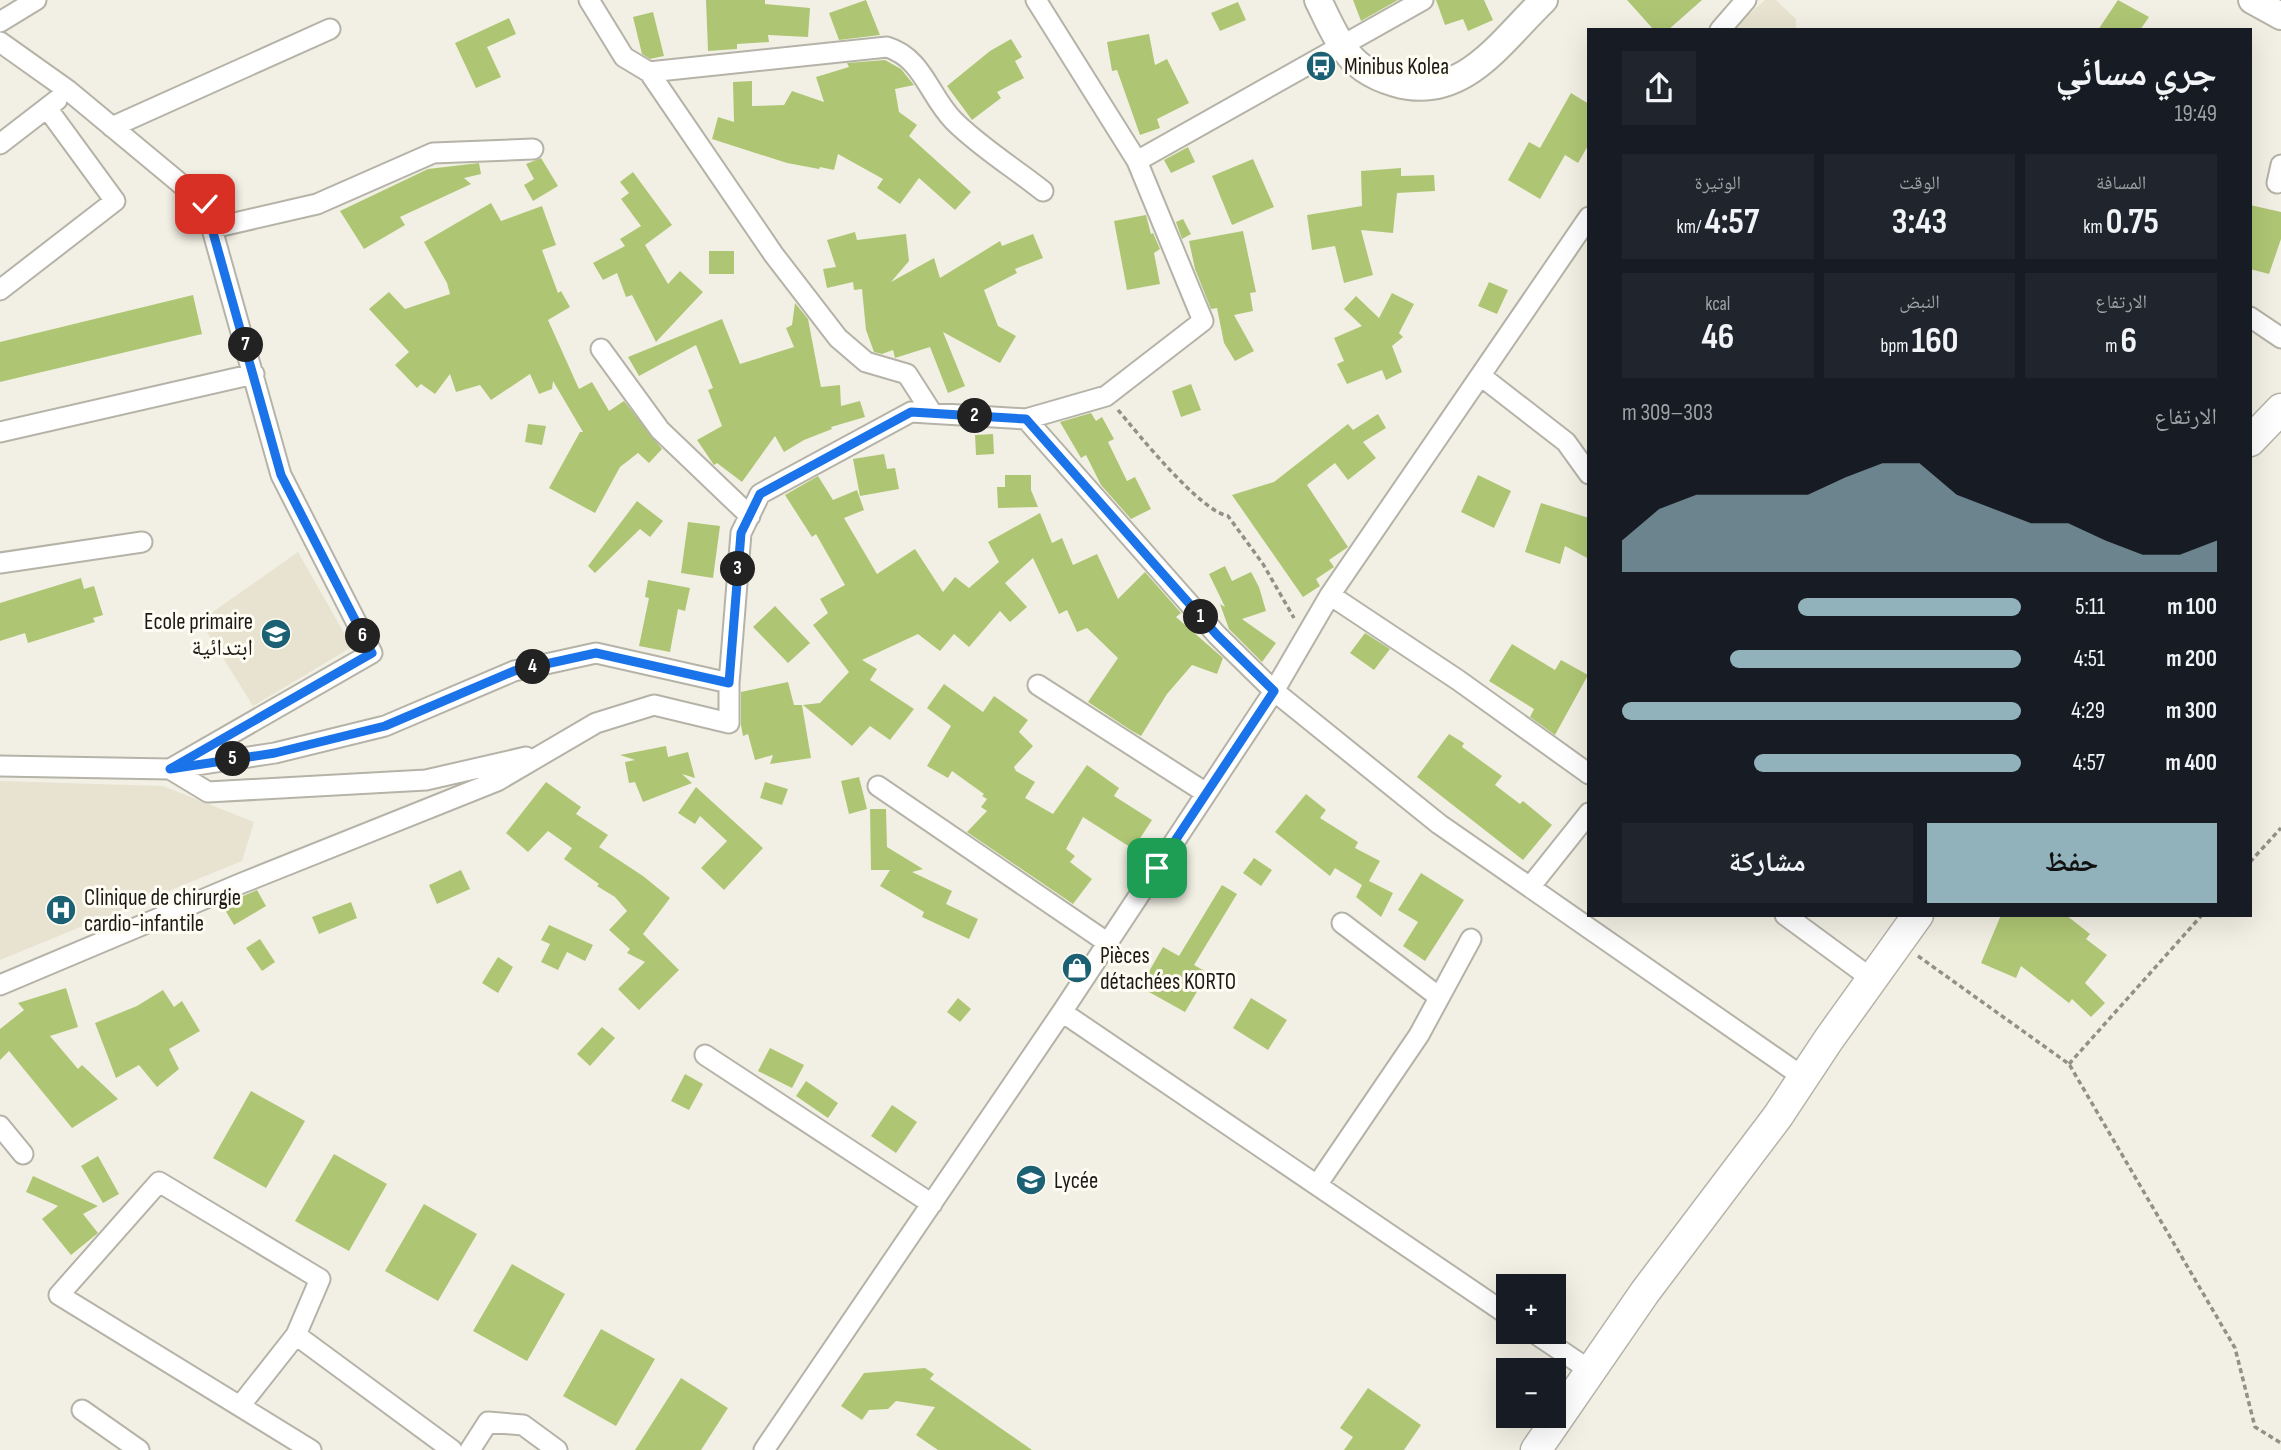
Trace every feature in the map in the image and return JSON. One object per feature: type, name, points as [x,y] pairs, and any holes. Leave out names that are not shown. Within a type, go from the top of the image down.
[{"type":"main road","points":[[1318,0],[1343,48],[1358,65],[1390,82],[1414,88],[1448,84],[1478,65],[1544,0]]},
{"type":"main road","points":[[2252,0],[2281,16]]},
{"type":"main road","points":[[2252,439],[2281,409]]},
{"type":"main road","points":[[1536,1450],[1645,1292],[1778,1116],[1917,917]]},
{"type":"street","points":[[0,22],[36,0]]},
{"type":"street","points":[[589,0],[624,57],[649,72],[774,255],[838,338],[866,362],[907,374],[932,413]]},
{"type":"street","points":[[0,985],[242,883],[497,781],[596,723],[654,705],[729,723],[729,683],[741,533],[760,494],[911,412],[1026,419],[1106,396],[1203,321],[1137,161],[1036,0]]},
{"type":"street","points":[[1137,161],[1343,48],[1423,0]]},
{"type":"street","points":[[1722,28],[1746,0]]},
{"type":"street","points":[[112,127],[330,29]]},
{"type":"street","points":[[0,42],[69,91],[205,204],[281,475],[372,653],[170,769]]},
{"type":"street","points":[[649,72],[887,47],[911,59],[953,120],[1043,191]]},
{"type":"street","points":[[0,144],[69,91]]},
{"type":"street","points":[[0,290],[115,201],[47,108]]},
{"type":"street","points":[[212,228],[317,204],[433,152],[533,149]]},
{"type":"street","points":[[764,1450],[1108,943],[1274,691],[1330,596],[1587,220]]},
{"type":"street","points":[[2252,318],[2281,338]]},
{"type":"street","points":[[601,349],[660,430],[750,516]]},
{"type":"street","points":[[0,432],[254,374]]},
{"type":"street","points":[[1481,376],[1566,442],[1587,471]]},
{"type":"street","points":[[1026,419],[1217,635],[1274,691],[1439,824],[1803,1077]]},
{"type":"street","points":[[0,563],[142,542]]},
{"type":"street","points":[[1330,596],[1458,680],[1587,773]]},
{"type":"street","points":[[0,766],[170,769],[275,753],[385,726],[514,671],[596,653],[729,683]]},
{"type":"street","points":[[1038,685],[1206,793]]},
{"type":"street","points":[[170,769],[208,792],[426,780],[544,753]]},
{"type":"street","points":[[878,786],[1108,943]]},
{"type":"street","points":[[1530,887],[1587,816]]},
{"type":"street","points":[[1788,917],[1872,978]]},
{"type":"street","points":[[1342,923],[1439,997]]},
{"type":"street","points":[[1317,1185],[1419,1035],[1471,939]]},
{"type":"street","points":[[1062,1012],[1496,1307]]},
{"type":"street","points":[[705,1055],[932,1204]]},
{"type":"street","points":[[0,1126],[23,1154]]},
{"type":"street","points":[[240,1406],[296,1335],[320,1279],[159,1182],[59,1295],[311,1450]]},
{"type":"street","points":[[296,1335],[452,1450]]},
{"type":"street","points":[[1551,1344],[1591,1371]]},
{"type":"street","points":[[82,1410],[139,1450]]},
{"type":"street","points":[[470,1450],[488,1422],[523,1425],[557,1450]]},
{"type":"path","points":[[1106,396],[1158,456],[1200,498],[1219,514],[1228,516],[1263,564],[1291,614],[1307,631]]},
{"type":"path","points":[[2252,860],[2281,828]]},
{"type":"path","points":[[2069,1064],[2200,917]]},
{"type":"path","points":[[1899,942],[2069,1064],[2235,1348],[2255,1427],[2281,1443]]},
{"type":"shaded area","points":[[1765,0],[1776,0],[1796,19],[1796,28],[1733,28]]},
{"type":"shaded area","name":"Ecole primaire ابتدائية","points":[[298,552],[352,647],[253,706],[200,621]]},
{"type":"shaded area","name":"Clinique de chirurgie cardio-infantile","points":[[0,781],[163,786],[254,822],[242,861],[0,960]]},
{"type":"building","points":[[706,0],[765,0],[765,4],[810,8],[808,37],[768,35],[769,42],[737,44],[737,49],[708,51]]},
{"type":"building","points":[[866,0],[880,35],[839,40],[829,13]]},
{"type":"building","points":[[1353,0],[1398,0],[1361,21]]},
{"type":"building","points":[[1436,0],[1484,0],[1493,20],[1468,31],[1463,19],[1445,25]]},
{"type":"building","points":[[1627,0],[1702,0],[1670,28],[1652,28]]},
{"type":"building","points":[[2118,0],[2149,17],[2141,28],[2099,28]]},
{"type":"building","points":[[1238,2],[1246,20],[1220,31],[1211,13]]},
{"type":"building","points":[[653,12],[664,56],[650,59],[642,54],[633,17]]},
{"type":"building","points":[[509,18],[516,34],[487,47],[501,77],[476,88],[455,43]]},
{"type":"building","points":[[1149,34],[1155,65],[1167,59],[1189,103],[1157,119],[1160,128],[1140,135],[1117,70],[1112,71],[1107,42]]},
{"type":"building","points":[[1011,39],[1022,57],[1015,61],[1024,78],[997,92],[1001,98],[972,120],[947,86],[990,51]]},
{"type":"building","points":[[885,60],[901,69],[914,85],[895,89],[899,112],[917,125],[909,136],[971,192],[955,210],[919,178],[900,204],[877,188],[883,179],[838,154],[834,170],[819,169],[787,163],[712,139],[718,117],[734,122],[733,82],[752,81],[752,106],[784,105],[792,91],[824,102],[816,77],[849,67],[847,63]]},
{"type":"building","points":[[1571,93],[1587,103],[1587,147],[1578,163],[1565,155],[1540,199],[1508,180],[1529,142],[1540,148]]},
{"type":"building","points":[[1188,147],[1195,162],[1171,173],[1164,160]]},
{"type":"building","points":[[541,158],[558,186],[533,201],[524,185],[534,179],[526,164]]},
{"type":"building","points":[[1253,159],[1274,207],[1232,225],[1212,176]]},
{"type":"building","points":[[479,163],[481,174],[464,178],[471,184],[400,217],[405,225],[364,249],[340,211],[428,169]]},
{"type":"building","points":[[1401,168],[1401,176],[1434,175],[1435,191],[1397,193],[1393,233],[1361,230],[1373,275],[1344,283],[1335,246],[1312,250],[1307,215],[1362,206],[1361,171]]},
{"type":"building","points":[[633,172],[672,225],[645,245],[668,284],[680,271],[703,292],[656,342],[632,295],[626,297],[617,273],[603,280],[593,263],[625,246],[620,239],[641,226],[621,199],[629,193],[620,182]]},
{"type":"building","points":[[491,203],[501,221],[542,206],[556,245],[542,250],[558,293],[561,291],[570,307],[548,320],[579,389],[592,382],[609,411],[624,401],[662,449],[649,463],[638,453],[620,467],[595,513],[549,488],[580,432],[583,432],[553,381],[552,389],[539,394],[530,374],[491,400],[480,385],[456,392],[450,374],[435,394],[421,384],[417,388],[395,365],[409,352],[369,309],[389,292],[405,309],[450,294],[447,283],[424,242]]},
{"type":"building","points":[[2252,205],[2281,212],[2281,239],[2269,274],[2252,270]]},
{"type":"building","points":[[1146,215],[1151,234],[1153,233],[1160,249],[1154,253],[1160,284],[1127,290],[1114,221]]},
{"type":"building","points":[[1183,219],[1191,234],[1182,239],[1176,222]]},
{"type":"building","points":[[1243,231],[1256,292],[1250,293],[1253,311],[1234,315],[1254,351],[1235,361],[1224,343],[1217,308],[1211,309],[1195,269],[1189,241]]},
{"type":"building","points":[[855,232],[857,240],[906,234],[909,261],[891,282],[934,258],[940,278],[1000,241],[1002,246],[1033,234],[1043,258],[1015,269],[1017,273],[984,290],[998,326],[1016,336],[1000,363],[943,332],[965,386],[948,393],[930,347],[895,358],[893,350],[882,354],[874,352],[866,330],[862,289],[854,290],[853,282],[827,288],[823,269],[836,267],[827,240]]},
{"type":"building","points":[[709,251],[734,251],[734,274],[709,274]]},
{"type":"building","points":[[1489,282],[1508,290],[1497,314],[1478,306]]},
{"type":"building","points":[[1392,293],[1414,304],[1399,333],[1403,337],[1392,346],[1402,372],[1386,380],[1382,370],[1347,384],[1337,364],[1344,361],[1334,338],[1362,326],[1344,309],[1356,296],[1379,318]]},
{"type":"building","points":[[193,295],[202,334],[0,382],[0,342]]},
{"type":"building","points":[[795,303],[808,319],[821,387],[840,385],[841,406],[860,401],[865,417],[831,427],[832,429],[804,440],[784,452],[775,436],[742,482],[717,463],[714,465],[697,440],[722,426],[708,390],[713,388],[696,345],[639,376],[628,357],[722,319],[740,364],[794,347],[786,328],[792,325]]},
{"type":"building","points":[[1191,384],[1201,410],[1181,417],[1172,391]]},
{"type":"building","points":[[1091,413],[1096,421],[1102,417],[1114,439],[1108,442],[1127,481],[1135,477],[1151,509],[1131,519],[1101,485],[1086,455],[1081,458],[1060,422]]},
{"type":"building","points":[[1378,414],[1386,428],[1363,442],[1376,458],[1348,480],[1335,463],[1307,485],[1348,547],[1329,560],[1334,567],[1316,579],[1320,586],[1303,597],[1232,495],[1274,482],[1348,424],[1353,430]]},
{"type":"building","points":[[528,424],[546,426],[542,445],[525,442]]},
{"type":"building","points":[[993,434],[994,454],[976,455],[975,435]]},
{"type":"building","points":[[884,454],[887,469],[895,468],[899,489],[860,496],[853,459]]},
{"type":"building","points":[[1005,475],[1031,475],[1031,490],[1038,507],[998,508],[997,487],[1005,487]]},
{"type":"building","points":[[1478,475],[1511,491],[1494,528],[1461,512]]},
{"type":"building","points":[[818,476],[833,500],[857,490],[864,510],[844,518],[877,574],[915,549],[943,592],[955,577],[969,588],[999,562],[988,542],[1040,513],[1052,543],[1062,538],[1073,565],[1097,554],[1118,599],[1145,572],[1181,613],[1176,617],[1223,658],[1217,674],[1192,665],[1167,694],[1141,736],[1132,731],[1088,702],[1118,658],[1087,628],[1077,632],[1067,610],[1059,614],[1033,558],[1005,583],[1027,607],[1010,622],[1000,611],[969,647],[954,634],[940,651],[918,634],[862,660],[877,669],[870,680],[914,709],[890,740],[870,726],[852,746],[803,705],[820,703],[849,672],[813,625],[828,613],[820,599],[845,585],[816,534],[812,537],[785,495]]},
{"type":"building","points":[[637,501],[663,521],[650,537],[640,529],[595,573],[588,566]]},
{"type":"building","points":[[1541,503],[1587,517],[1587,558],[1565,546],[1560,564],[1525,552]]},
{"type":"building","points":[[688,522],[720,526],[713,578],[681,573]]},
{"type":"building","points":[[1225,566],[1232,581],[1251,572],[1259,587],[1266,611],[1242,619],[1276,643],[1262,662],[1229,629],[1220,604],[1225,607],[1209,574]]},
{"type":"building","points":[[81,578],[84,589],[94,586],[103,615],[93,618],[95,622],[28,643],[25,633],[0,641],[0,603]]},
{"type":"building","points":[[648,580],[690,588],[685,611],[678,609],[670,652],[639,646],[649,598],[645,597]]},
{"type":"building","points":[[775,606],[810,643],[788,663],[753,627]]},
{"type":"building","points":[[1365,633],[1390,649],[1374,670],[1350,653]]},
{"type":"building","points":[[1512,644],[1555,670],[1561,660],[1587,674],[1555,735],[1530,717],[1534,709],[1489,681]]},
{"type":"building","points":[[788,682],[794,705],[802,705],[811,758],[770,764],[773,755],[755,760],[748,734],[743,736],[741,692]]},
{"type":"building","points":[[944,684],[983,712],[994,696],[1028,720],[1019,732],[1033,746],[1014,767],[1035,782],[1025,798],[1053,814],[1087,765],[1119,788],[1114,796],[1152,820],[1133,849],[1083,817],[1066,849],[1075,856],[1070,862],[1092,879],[1073,904],[967,832],[987,811],[981,807],[987,799],[982,796],[984,794],[952,771],[948,778],[927,766],[951,726],[927,708]]},
{"type":"building","points":[[1449,734],[1464,743],[1462,747],[1502,776],[1495,785],[1520,804],[1523,801],[1552,825],[1523,860],[1417,777]]},
{"type":"building","points":[[666,746],[668,757],[688,752],[695,778],[682,774],[692,783],[643,802],[635,782],[629,783],[625,762],[635,760],[620,755]]},
{"type":"building","points":[[859,777],[867,809],[849,814],[841,781]]},
{"type":"building","points":[[546,782],[581,807],[576,814],[608,835],[599,847],[643,876],[670,898],[643,934],[679,970],[639,1010],[618,989],[645,962],[627,953],[630,949],[609,930],[627,911],[615,897],[564,859],[572,848],[548,831],[528,852],[506,833]]},
{"type":"building","points":[[765,782],[788,789],[782,805],[760,798]]},
{"type":"building","points":[[696,787],[763,848],[724,890],[701,868],[727,841],[700,816],[695,824],[678,813]]},
{"type":"building","points":[[1306,794],[1326,810],[1320,818],[1358,842],[1355,848],[1380,861],[1369,881],[1393,893],[1381,917],[1356,897],[1362,885],[1335,868],[1330,876],[1275,832]]},
{"type":"building","points":[[870,809],[886,809],[887,847],[923,869],[912,872],[952,891],[946,904],[978,919],[969,939],[922,917],[924,912],[880,886],[890,870],[871,870]]},
{"type":"building","points":[[1254,858],[1272,870],[1261,886],[1243,873]]},
{"type":"building","points":[[461,870],[470,889],[437,904],[429,885]]},
{"type":"building","points":[[1421,873],[1464,900],[1425,961],[1403,946],[1418,922],[1398,910]]},
{"type":"building","points":[[1222,885],[1237,894],[1194,965],[1208,973],[1185,1012],[1140,987],[1163,947],[1179,956]]},
{"type":"building","points":[[257,890],[266,906],[234,925],[222,905]]},
{"type":"building","points":[[351,902],[357,918],[319,934],[312,917]]},
{"type":"building","points":[[2000,917],[2069,917],[2090,934],[2086,939],[2107,955],[2085,983],[2105,1003],[2091,1017],[2072,999],[2069,1003],[2021,966],[2016,978],[1981,963]]},
{"type":"building","points":[[549,925],[593,945],[585,961],[567,952],[558,970],[541,962],[550,944],[541,940]]},
{"type":"building","points":[[260,939],[275,962],[262,971],[246,948]]},
{"type":"building","points":[[498,957],[513,967],[498,993],[482,983]]},
{"type":"building","points":[[66,988],[78,1027],[50,1036],[78,1069],[82,1065],[118,1099],[72,1128],[9,1051],[0,1060],[0,1029],[24,1010],[18,1003]]},
{"type":"building","points":[[163,990],[174,1007],[182,1001],[200,1031],[169,1049],[179,1069],[157,1087],[139,1065],[116,1078],[95,1023],[137,1006]]},
{"type":"building","points":[[958,998],[971,1009],[960,1022],[947,1012]]},
{"type":"building","points":[[1251,998],[1287,1020],[1268,1050],[1233,1028]]},
{"type":"building","points":[[602,1027],[615,1038],[590,1066],[577,1054]]},
{"type":"building","points":[[770,1048],[804,1065],[792,1088],[758,1071]]},
{"type":"building","points":[[685,1074],[703,1084],[689,1110],[671,1101]]},
{"type":"building","points":[[806,1081],[838,1103],[828,1118],[796,1096]]},
{"type":"building","points":[[251,1091],[305,1121],[266,1188],[213,1158]]},
{"type":"building","points":[[892,1105],[917,1122],[896,1153],[871,1136]]},
{"type":"building","points":[[334,1154],[387,1184],[349,1251],[295,1221]]},
{"type":"building","points":[[98,1156],[119,1194],[103,1203],[81,1166]]},
{"type":"building","points":[[33,1176],[98,1206],[83,1214],[98,1233],[71,1255],[42,1219],[58,1206],[26,1192]]},
{"type":"building","points":[[424,1204],[477,1234],[438,1301],[385,1271]]},
{"type":"building","points":[[512,1264],[565,1294],[527,1361],[473,1331]]},
{"type":"building","points":[[601,1329],[655,1359],[616,1426],[563,1396]]},
{"type":"building","points":[[925,1368],[934,1374],[930,1379],[1032,1450],[938,1450],[916,1435],[935,1407],[896,1401],[888,1409],[869,1410],[862,1420],[841,1406],[864,1373]]},
{"type":"building","points":[[681,1378],[728,1408],[701,1450],[635,1450]]},
{"type":"building","points":[[1368,1388],[1421,1425],[1404,1450],[1344,1450],[1353,1437],[1340,1428]]},
{"type":"place","name":"Minibus Kolea","points":[[1321,66]]},
{"type":"place","name":"Ecole primaire ابتدائية","points":[[276,634]]},
{"type":"place","name":"Clinique de chirurgie cardio-infantile","points":[[61,910]]},
{"type":"place","name":"Pièces détachées KORTO","points":[[1077,968]]},
{"type":"place","name":"Lycée","points":[[1031,1180]]},
{"type":"route","points":[[205,204],[227,274],[281,475],[372,653],[170,769],[275,753],[385,726],[514,671],[596,653],[729,683],[741,533],[760,494],[911,412],[1026,419],[1217,635],[1274,691],[1157,868]]}]
